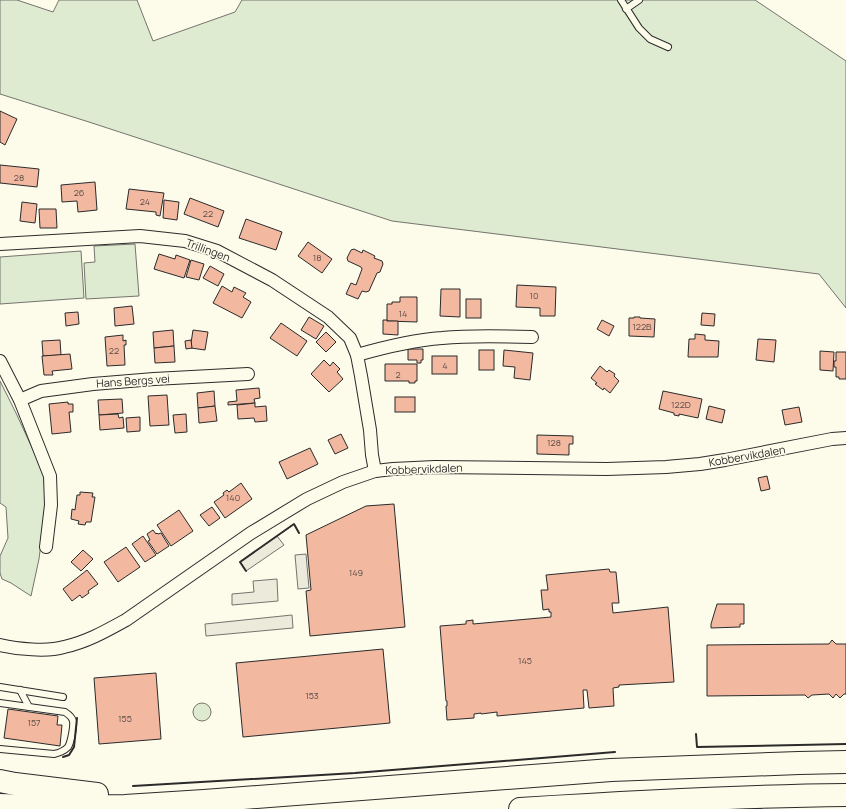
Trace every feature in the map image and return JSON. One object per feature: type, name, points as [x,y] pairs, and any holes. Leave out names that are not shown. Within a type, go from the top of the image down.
[{"type":"highway","points":[[0,805],[52,807],[125,806],[611,770],[846,762]]},
{"type":"highway","points":[[0,781],[87,794],[204,801]]},
{"type":"highway","points":[[520,809],[799,795],[846,795]]},
{"type":"street","name":"Trillingen","points":[[0,244],[140,236],[185,241],[217,251],[272,280],[328,317],[350,338],[357,355],[370,430],[375,471]]},
{"type":"street","points":[[357,355],[381,348],[442,338],[471,336],[532,337]]},
{"type":"street","points":[[0,361],[20,400],[50,476],[51,506],[46,547]]},
{"type":"street","name":"Hans Bergs vei","points":[[20,400],[41,391],[94,384],[248,374]]},
{"type":"street","name":"Kobbervikdalen","points":[[0,645],[46,649],[63,648],[83,642],[126,620],[251,532],[306,499],[343,482],[375,471],[435,467],[606,469],[666,467],[725,460],[832,439],[846,438]]},
{"type":"lane","points":[[621,0],[639,28],[650,39],[668,47]]},
{"type":"lane","points":[[626,9],[639,0]]},
{"type":"lane","points":[[0,687],[63,697]]},
{"type":"lane","points":[[20,690],[29,707]]},
{"type":"lane","points":[[0,703],[68,713],[73,722],[70,742],[67,748],[61,752],[54,754],[0,748]]},
{"type":"green space","points":[[0,0],[17,0],[53,12],[59,0],[137,0],[153,41],[235,12],[242,0],[755,0],[846,61],[846,308],[819,274],[392,221],[0,94]]},
{"type":"green space","points":[[135,244],[139,296],[86,299],[84,263],[95,262],[94,246]]},
{"type":"green space","points":[[81,251],[84,298],[0,304],[0,257]]},
{"type":"green space","points":[[0,381],[45,476],[46,503],[39,559],[31,596],[2,579],[0,573],[0,556],[8,538],[6,507],[0,503]]},
{"type":"green space","points":[[202,703],[206,704],[210,708],[210,716],[206,720],[202,721],[198,720],[194,716],[193,712],[194,708],[198,704]]},
{"type":"shaded area","points":[[277,536],[284,545],[246,571],[240,562]]},
{"type":"shaded area","points":[[306,554],[309,588],[298,589],[295,555]]},
{"type":"shaded area","points":[[277,579],[278,601],[232,605],[232,594],[254,592],[253,581]]},
{"type":"shaded area","points":[[292,615],[293,628],[206,636],[205,624]]},
{"type":"building","points":[[0,111],[17,119],[5,145],[0,142]]},
{"type":"building","points":[[0,165],[39,169],[37,187],[0,183]]},
{"type":"building","points":[[95,182],[97,210],[78,212],[77,201],[62,202],[61,185]]},
{"type":"building","points":[[129,189],[164,193],[160,216],[156,215],[156,212],[126,209]]},
{"type":"building","points":[[190,198],[224,211],[218,227],[184,214]]},
{"type":"building","points":[[164,200],[179,202],[177,220],[163,218]]},
{"type":"building","points":[[22,202],[37,204],[35,223],[20,221]]},
{"type":"building","points":[[39,209],[56,209],[57,228],[40,228]]},
{"type":"building","points":[[246,219],[282,232],[276,250],[239,238]]},
{"type":"building","points":[[308,242],[332,259],[322,273],[298,256]]},
{"type":"building","points":[[354,249],[362,253],[363,250],[375,256],[374,258],[382,261],[383,264],[369,291],[362,291],[358,299],[346,294],[351,283],[356,285],[362,269],[361,267],[348,261],[347,258],[351,250]]},
{"type":"building","points":[[159,254],[175,259],[176,255],[190,260],[184,278],[154,269]]},
{"type":"building","points":[[191,260],[204,264],[199,280],[186,277]]},
{"type":"building","points":[[210,266],[224,274],[218,286],[203,278]]},
{"type":"building","points":[[517,285],[556,287],[555,316],[540,316],[540,308],[516,307]]},
{"type":"building","points":[[222,286],[232,292],[234,287],[246,293],[243,297],[251,302],[242,318],[213,303]]},
{"type":"building","points":[[441,289],[460,289],[460,317],[440,316]]},
{"type":"building","points":[[400,297],[417,297],[417,322],[387,321],[387,304],[392,304],[392,302],[400,302]]},
{"type":"building","points":[[466,299],[481,299],[481,318],[466,318]]},
{"type":"building","points":[[132,306],[134,324],[115,326],[114,308]]},
{"type":"building","points":[[78,312],[79,324],[66,326],[65,313]]},
{"type":"building","points":[[702,313],[715,314],[714,326],[701,325]]},
{"type":"building","points":[[309,317],[324,326],[316,339],[301,330]]},
{"type":"building","points":[[629,318],[655,319],[654,337],[629,336]]},
{"type":"building","points":[[383,320],[398,321],[398,335],[383,334]]},
{"type":"building","points":[[602,320],[614,326],[609,336],[597,329]]},
{"type":"building","points":[[281,323],[307,341],[297,356],[270,338]]},
{"type":"building","points":[[173,330],[174,346],[154,348],[153,332]]},
{"type":"building","points":[[193,330],[208,332],[205,350],[191,348]]},
{"type":"building","points":[[326,332],[336,342],[326,352],[316,342]]},
{"type":"building","points":[[695,334],[705,335],[705,340],[719,341],[718,357],[688,357],[689,339],[695,339]]},
{"type":"building","points":[[123,335],[123,341],[126,340],[126,345],[124,345],[125,365],[107,366],[105,337]]},
{"type":"building","points":[[758,339],[776,340],[774,362],[756,360]]},
{"type":"building","points":[[60,340],[61,355],[43,356],[42,341]]},
{"type":"building","points":[[191,340],[192,348],[186,349],[185,341]]},
{"type":"building","points":[[174,346],[175,362],[155,363],[154,348]]},
{"type":"building","points":[[408,349],[423,349],[423,360],[421,360],[421,363],[417,363],[417,360],[408,360]]},
{"type":"building","points":[[479,350],[494,350],[494,370],[479,370]]},
{"type":"building","points":[[504,350],[533,353],[530,380],[514,378],[515,367],[503,366]]},
{"type":"building","points":[[820,351],[834,352],[833,371],[820,370]]},
{"type":"building","points":[[836,352],[846,352],[846,379],[839,379],[839,377],[836,377],[836,367],[834,367],[834,361],[836,361]]},
{"type":"building","points":[[70,354],[72,369],[52,371],[53,375],[44,375],[42,356]]},
{"type":"building","points":[[432,356],[457,356],[457,374],[432,374]]},
{"type":"building","points":[[324,360],[330,366],[333,362],[340,369],[337,372],[343,379],[329,392],[311,374]]},
{"type":"building","points":[[385,364],[417,364],[417,381],[415,381],[415,383],[409,383],[409,381],[385,381]]},
{"type":"building","points":[[600,366],[607,372],[609,370],[615,374],[614,376],[619,381],[610,393],[604,388],[603,390],[595,384],[597,383],[591,378]]},
{"type":"building","points":[[259,388],[260,398],[254,399],[255,403],[228,405],[228,402],[237,401],[236,390]]},
{"type":"building","points":[[214,391],[215,406],[198,408],[197,393]]},
{"type":"building","points":[[663,391],[702,399],[698,418],[679,414],[679,416],[674,415],[674,413],[659,409]]},
{"type":"building","points":[[167,395],[169,425],[150,426],[148,396]]},
{"type":"building","points":[[395,397],[415,397],[415,412],[395,412]]},
{"type":"building","points":[[122,399],[123,413],[99,415],[98,400]]},
{"type":"building","points":[[68,402],[68,404],[73,404],[73,412],[69,412],[71,432],[52,434],[49,404]]},
{"type":"building","points":[[255,403],[255,407],[266,406],[267,421],[255,422],[254,418],[238,419],[237,405]]},
{"type":"building","points":[[215,406],[217,421],[199,423],[198,408]]},
{"type":"building","points":[[709,406],[725,410],[722,423],[706,419]]},
{"type":"building","points":[[799,407],[802,422],[785,425],[782,410]]},
{"type":"building","points":[[118,414],[119,418],[123,417],[124,428],[100,430],[99,415]]},
{"type":"building","points":[[186,414],[187,432],[175,433],[173,415]]},
{"type":"building","points":[[140,417],[140,431],[127,432],[126,418]]},
{"type":"building","points":[[341,434],[348,448],[335,454],[328,440]]},
{"type":"building","points":[[537,435],[573,436],[573,444],[569,444],[569,455],[537,454]]},
{"type":"building","points":[[310,448],[318,464],[287,479],[279,462]]},
{"type":"building","points":[[767,476],[770,489],[761,491],[758,478]]},
{"type":"building","points":[[241,483],[252,499],[225,518],[214,502],[224,495],[223,493],[227,490],[229,492]]},
{"type":"building","points":[[80,492],[93,493],[92,497],[95,497],[91,522],[86,522],[85,525],[78,524],[79,521],[71,519],[72,509],[75,510],[77,495],[80,495]]},
{"type":"building","points":[[394,504],[405,627],[310,636],[306,591],[311,590],[306,535],[366,506]]},
{"type":"building","points":[[212,507],[220,518],[209,526],[200,515]]},
{"type":"building","points":[[179,510],[193,531],[171,546],[157,525]]},
{"type":"building","points":[[153,530],[156,534],[161,533],[169,546],[157,554],[148,541],[150,540],[147,534]]},
{"type":"building","points":[[143,536],[156,555],[145,562],[132,544]]},
{"type":"building","points":[[126,547],[140,567],[118,582],[104,562]]},
{"type":"building","points":[[83,550],[93,559],[81,571],[71,562]]},
{"type":"building","points":[[609,569],[610,572],[616,572],[619,603],[612,603],[613,613],[668,607],[674,682],[619,685],[619,687],[613,688],[614,706],[589,708],[587,690],[583,690],[584,708],[497,716],[497,712],[481,713],[474,714],[474,718],[447,720],[447,701],[440,626],[466,624],[466,621],[473,620],[473,624],[551,617],[551,612],[549,612],[549,609],[543,610],[541,590],[548,590],[546,575]]},
{"type":"building","points":[[87,570],[98,584],[88,591],[89,593],[82,598],[80,595],[72,601],[63,589]]},
{"type":"building","points":[[717,604],[744,604],[744,624],[740,624],[740,627],[711,628]]},
{"type":"building","points":[[832,640],[836,644],[846,644],[846,694],[840,698],[836,694],[833,698],[829,694],[812,695],[808,698],[805,695],[707,696],[707,645],[829,644]]},
{"type":"building","points":[[383,649],[390,723],[243,737],[236,663]]},
{"type":"building","points":[[156,673],[161,739],[99,744],[94,678]]},
{"type":"building","points":[[8,709],[58,716],[57,725],[62,725],[60,746],[4,738]]},
{"type":"wall","points":[[246,571],[240,562],[294,524],[299,533]]},
{"type":"wall","points":[[63,757],[69,755],[74,747],[77,718]]},
{"type":"wall","points":[[696,734],[697,747],[846,744]]},
{"type":"wall","points":[[133,786],[355,773],[615,752]]}]
